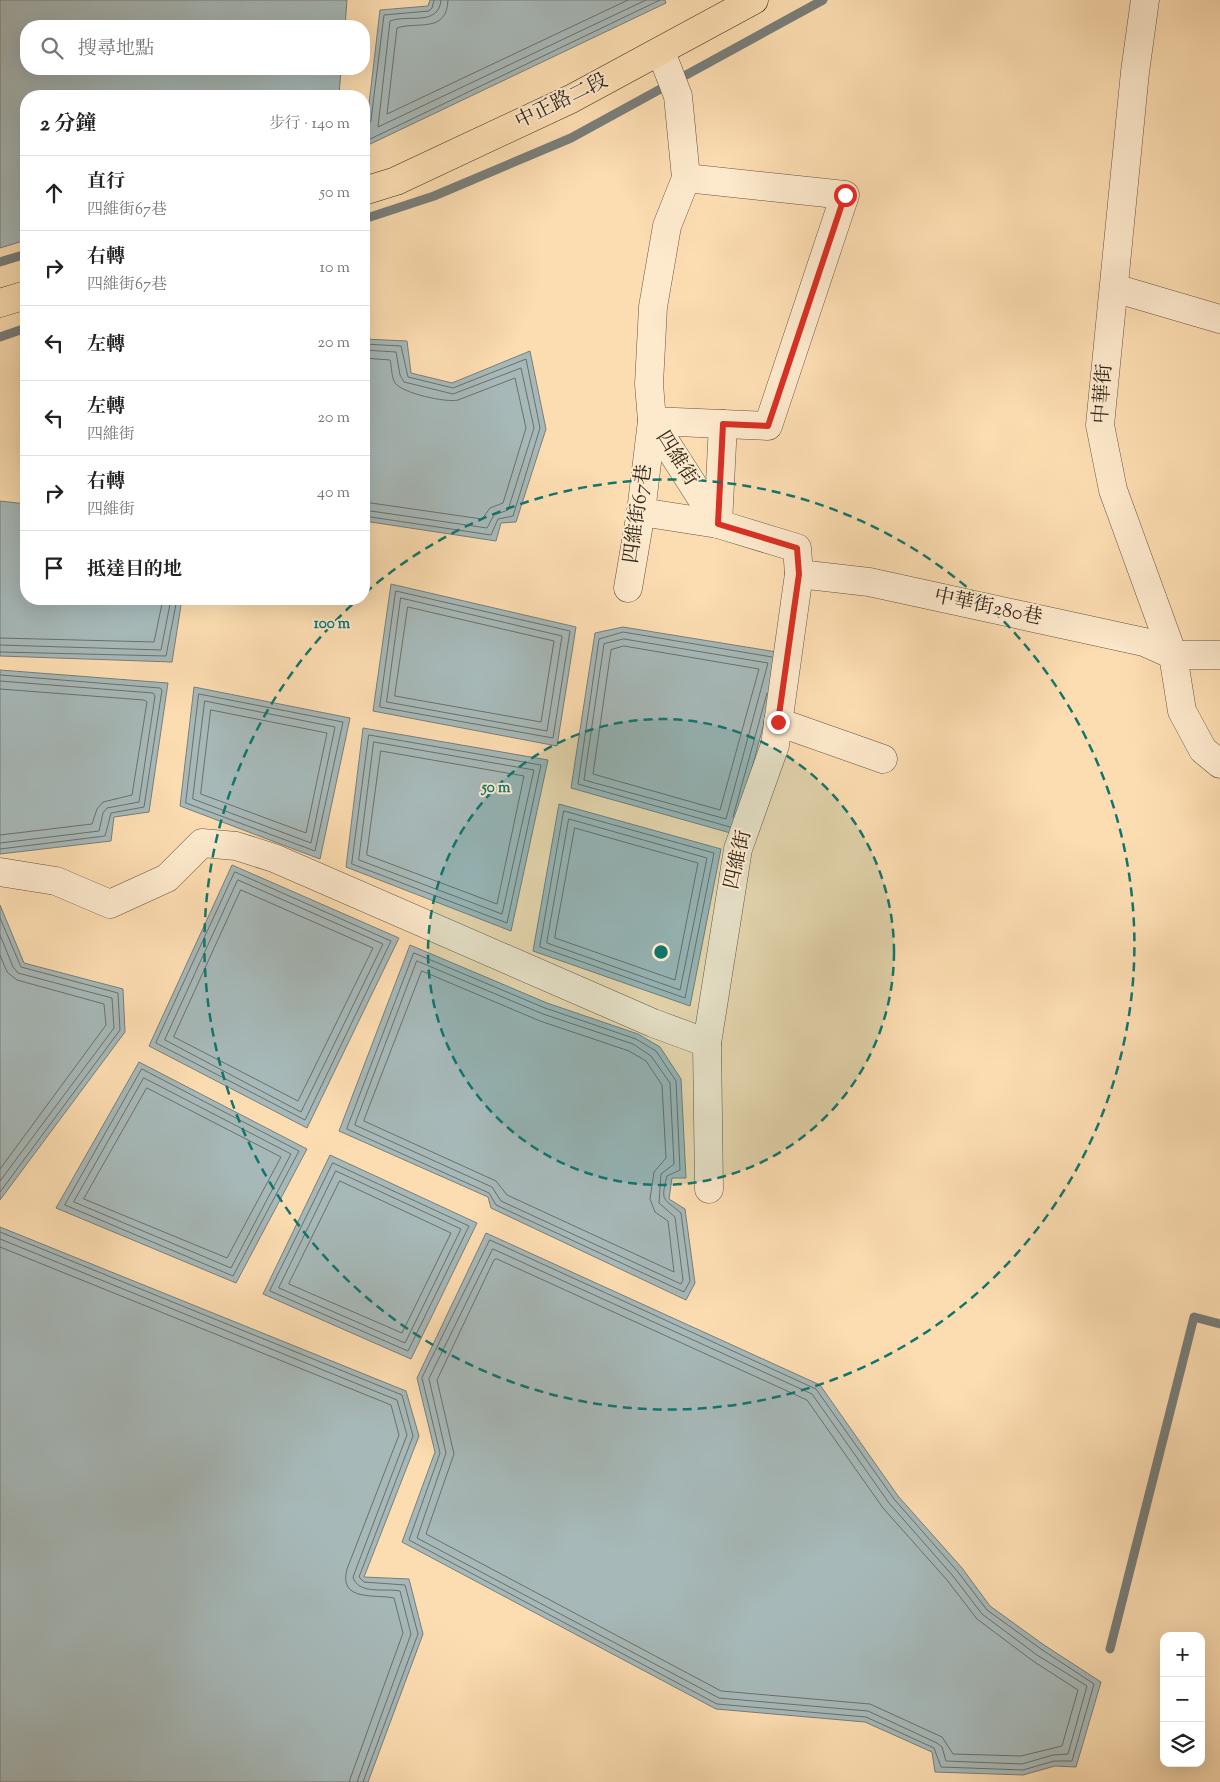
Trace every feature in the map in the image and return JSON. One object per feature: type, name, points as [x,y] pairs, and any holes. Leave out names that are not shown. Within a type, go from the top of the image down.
[{"type":"main road","name":"中正路二段","points":[[370,189],[396,181],[571,99],[754,0]]},
{"type":"main road","points":[[0,303],[20,297]]},
{"type":"street","name":"中華街","points":[[1145,0],[1135,72],[1100,426],[1113,490],[1173,655],[1182,712],[1203,750],[1220,764]]},
{"type":"street","name":"四維街","points":[[661,52],[678,96],[686,178],[667,226],[653,307],[649,384],[652,421],[718,524],[797,548],[799,574],[776,745],[738,849],[707,1043],[710,1189]]},
{"type":"street","points":[[652,421],[768,426],[845,195],[686,178]]},
{"type":"street","points":[[1114,288],[1220,319]]},
{"type":"street","name":"四維街67巷","points":[[628,588],[641,512],[652,421]]},
{"type":"street","points":[[641,512],[718,524],[723,424]]},
{"type":"street","name":"中華街280巷","points":[[799,574],[869,582],[1144,642],[1173,655]]},
{"type":"street","points":[[1173,655],[1220,655]]},
{"type":"street","points":[[778,722],[883,759]]},
{"type":"street","points":[[0,872],[56,881],[110,904],[167,878],[202,843],[236,846],[274,858],[653,1023],[707,1043]]},
{"type":"water","points":[[0,0],[347,0],[345,20],[20,20],[20,75],[341,75],[339,90],[20,90],[20,242],[0,248]]},
{"type":"water","points":[[430,0],[665,0],[666,3],[370,144],[370,96],[380,10],[428,6]]},
{"type":"water","points":[[370,339],[407,341],[411,373],[452,383],[530,351],[546,429],[516,522],[501,523],[496,541],[370,522]]},
{"type":"water","points":[[0,501],[20,503],[20,605],[181,605],[172,662],[0,656]]},
{"type":"water","points":[[391,584],[576,627],[557,746],[373,711]]},
{"type":"water","points":[[623,627],[783,653],[734,834],[571,788],[595,633]]},
{"type":"water","points":[[0,670],[168,683],[149,812],[114,817],[111,841],[0,854]]},
{"type":"water","points":[[194,687],[350,718],[320,859],[180,806]]},
{"type":"water","points":[[363,728],[548,760],[511,931],[346,867]]},
{"type":"water","points":[[559,804],[721,849],[690,1006],[533,951]]},
{"type":"water","points":[[232,865],[399,938],[307,1128],[149,1046]]},
{"type":"water","points":[[0,905],[24,963],[123,989],[125,1032],[0,1200]]},
{"type":"water","points":[[410,945],[547,1003],[638,1034],[660,1047],[681,1079],[686,1178],[672,1178],[669,1199],[685,1209],[695,1283],[686,1300],[491,1208],[488,1197],[339,1131]]},
{"type":"water","points":[[139,1062],[307,1149],[236,1283],[56,1208]]},
{"type":"water","points":[[330,1155],[477,1223],[411,1359],[263,1294]]},
{"type":"water","points":[[0,1227],[406,1391],[419,1436],[364,1577],[409,1579],[423,1634],[368,1782],[0,1782]]},
{"type":"water","points":[[486,1233],[820,1385],[898,1496],[962,1568],[990,1606],[1044,1645],[1101,1682],[1076,1767],[1055,1766],[1023,1775],[935,1772],[932,1752],[865,1722],[716,1709],[402,1542],[435,1452],[417,1378]]},
{"type":"waterway","points":[[370,217],[434,196],[571,138],[823,0]]},
{"type":"waterway","points":[[0,262],[20,256]]},
{"type":"waterway","points":[[0,337],[20,330]]},
{"type":"waterway","points":[[1110,1649],[1194,1317],[1220,1324]]},
{"type":"route","points":[[778,722],[799,574],[797,548],[718,524],[723,424],[768,426],[845,195]]}]
